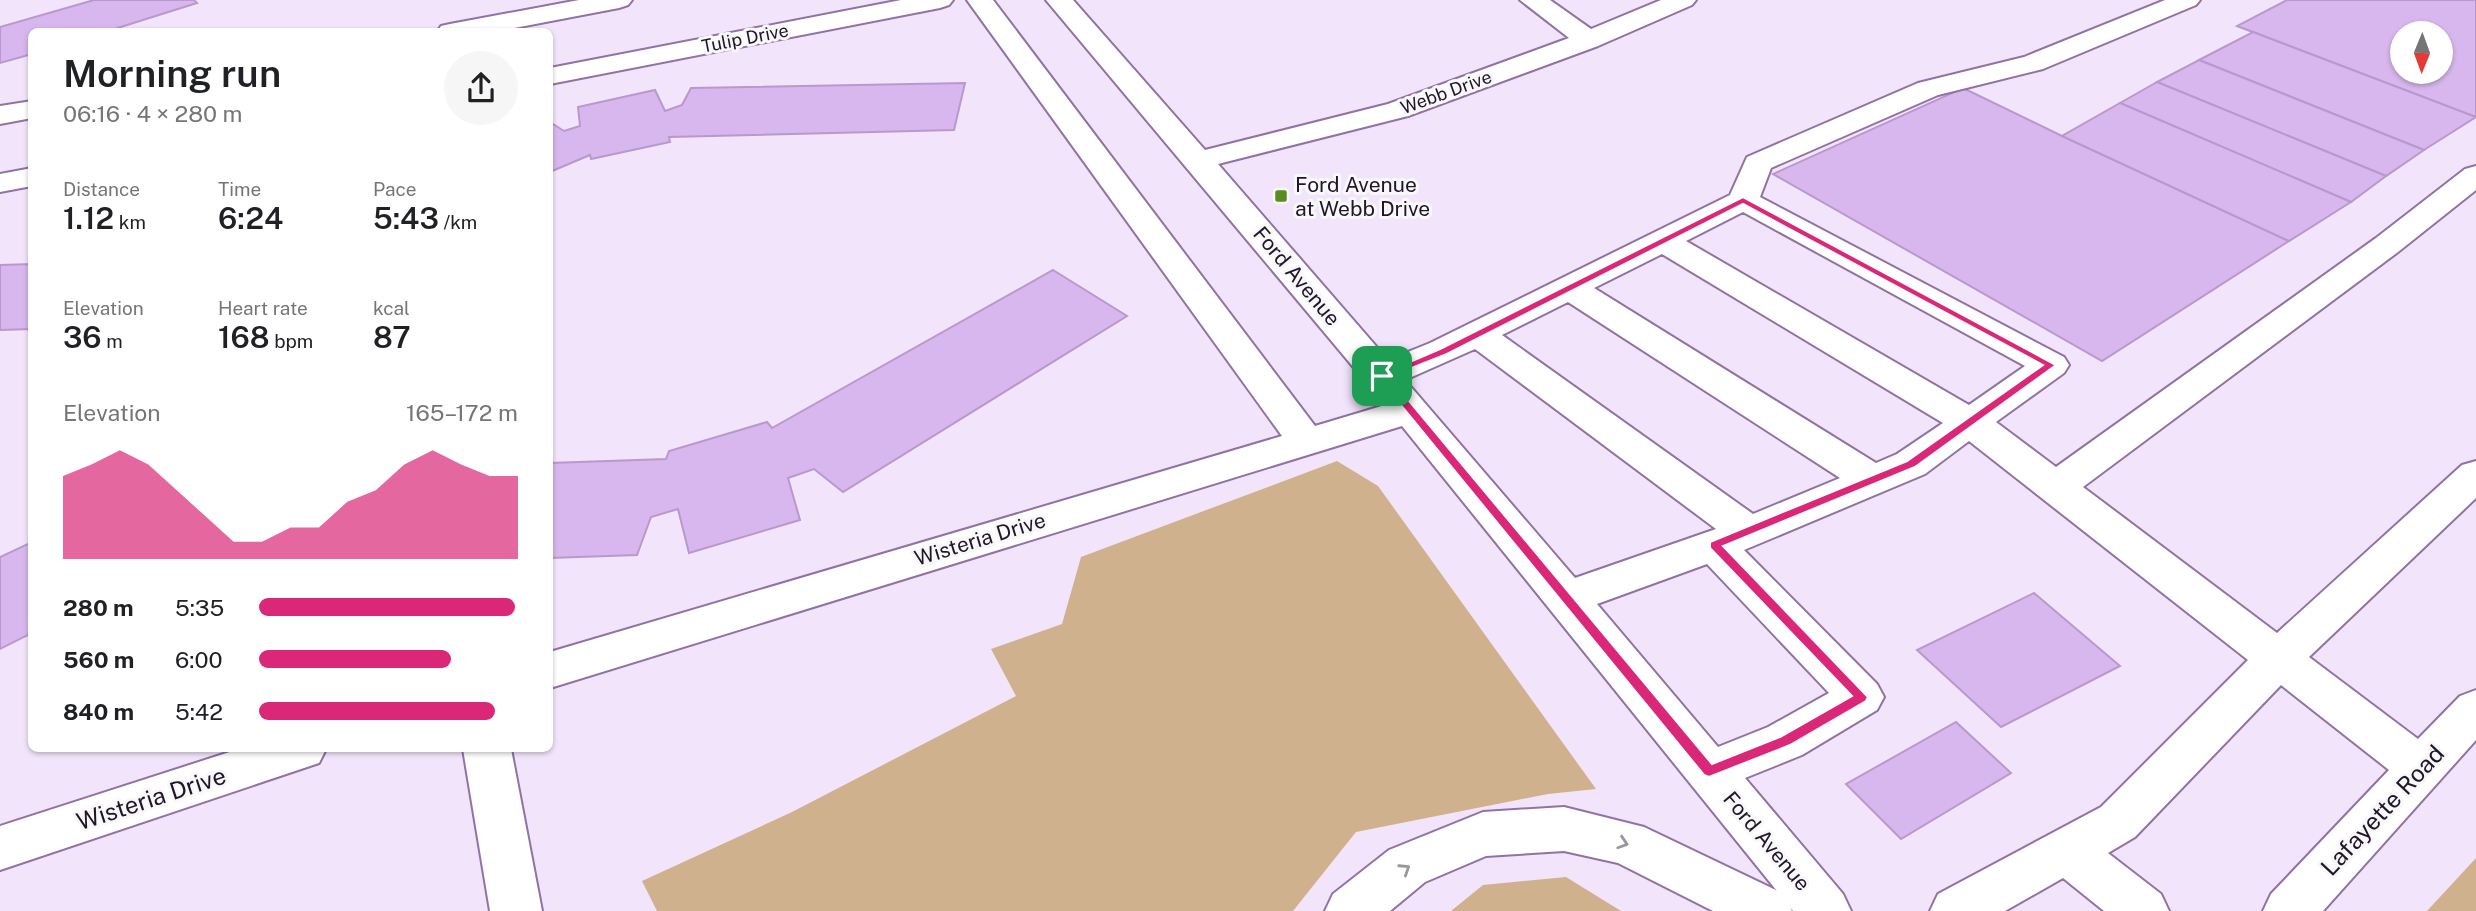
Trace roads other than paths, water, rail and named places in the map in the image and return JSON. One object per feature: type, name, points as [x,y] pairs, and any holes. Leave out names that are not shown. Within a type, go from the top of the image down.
[{"type":"main road","points":[[471,28],[619,0]]},
{"type":"main road","name":"Tulip Drive","points":[[553,75],[940,0]]},
{"type":"main road","points":[[980,0],[1306,440]]},
{"type":"main road","name":"Ford Avenue","points":[[1059,0],[1200,160],[1411,410],[1825,911]]},
{"type":"main road","points":[[1533,0],[1589,40]]},
{"type":"main road","name":"Webb Drive","points":[[1200,160],[1398,110],[1589,40],[1683,0]]},
{"type":"main road","points":[[1382,376],[1478,334],[1743,200],[1758,163],[1928,89],[2033,63],[2187,0]]},
{"type":"main road","points":[[0,115],[28,110]]},
{"type":"main road","points":[[2056,486],[2387,245],[2476,175]]},
{"type":"main road","points":[[0,183],[28,178]]},
{"type":"main road","points":[[1567,598],[1731,538],[1911,464],[2051,365],[1743,200]]},
{"type":"main road","points":[[1663,241],[1970,422],[2421,768]]},
{"type":"main road","points":[[1570,288],[1873,480]]},
{"type":"main road","points":[[1478,334],[1731,538],[1861,697],[1785,741],[1709,771]]},
{"type":"main road","name":"Wisteria Drive","points":[[553,669],[1411,410]]},
{"type":"main road","points":[[1956,911],[2118,822],[2279,657],[2476,475]]},
{"type":"main road","name":"Lafayette Road","points":[[2289,911],[2476,709]]},
{"type":"main road","name":"Wisteria Drive","points":[[0,848],[293,752]]},
{"type":"main road","points":[[489,752],[516,911]]},
{"type":"main road","points":[[1351,911],[1407,866],[1483,834],[1564,829],[1626,843],[1766,911]]},
{"type":"main road","points":[[2067,850],[2143,911]]},
{"type":"place","name":"Ford Avenue at Webb Drive","points":[[1281,196]]}]
